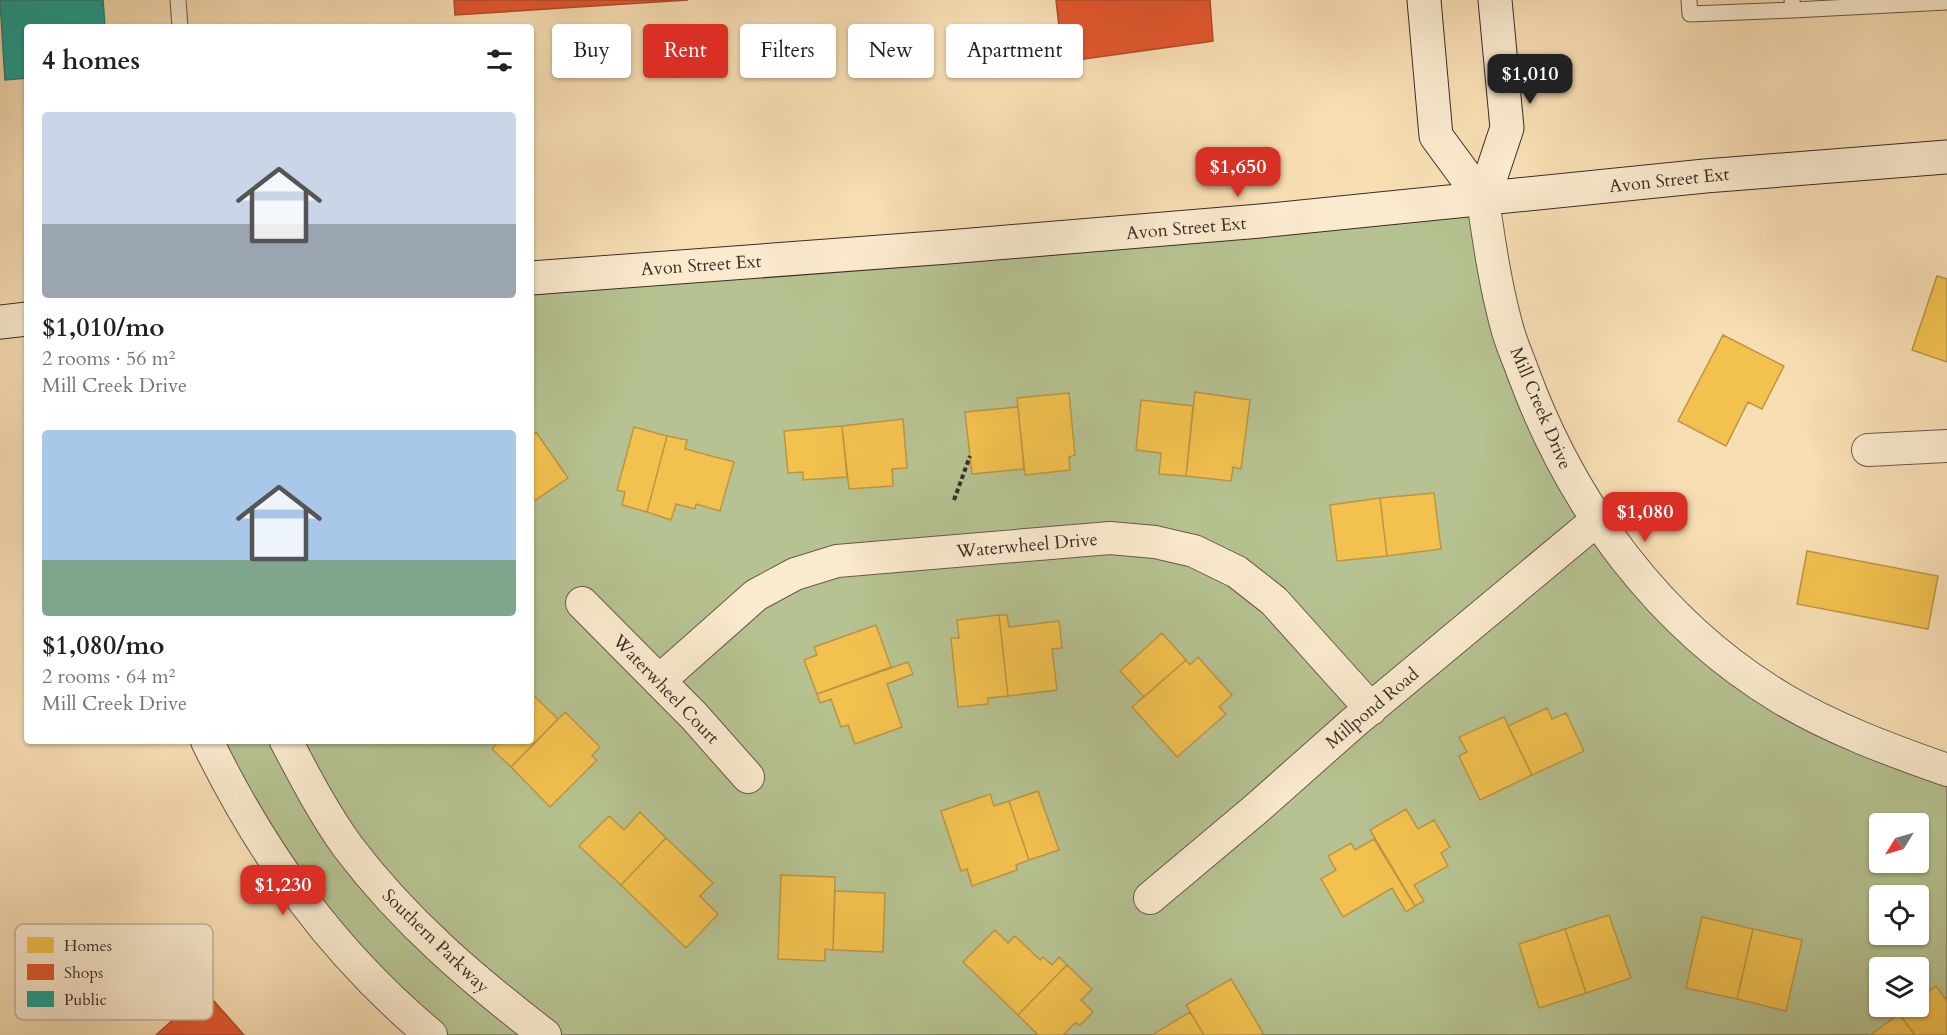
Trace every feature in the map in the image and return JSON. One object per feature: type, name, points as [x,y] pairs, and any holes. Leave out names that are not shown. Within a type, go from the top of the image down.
[{"type":"main road","points":[[1424,0],[1436,136],[1483,200]]},
{"type":"main road","name":"Mill Creek Drive","points":[[1483,200],[1507,129],[1495,0]]},
{"type":"main road","name":"Avon Street Ext","points":[[534,278],[1260,222],[1705,176],[1947,157]]},
{"type":"main road","points":[[0,322],[24,319]]},
{"type":"street","name":"Mill Creek Drive","points":[[1483,200],[1492,261],[1506,326],[1536,408],[1570,478],[1597,520],[1649,587],[1684,625],[1731,664],[1782,698],[1864,740],[1947,771]]},
{"type":"street","points":[[1868,450],[1947,446]]},
{"type":"street","name":"Millpond Road","points":[[1150,898],[1597,520]]},
{"type":"street","name":"Waterwheel Drive","points":[[659,681],[756,595],[795,574],[837,561],[1110,538],[1155,542],[1194,551],[1237,572],[1275,601],[1371,709]]},
{"type":"street","name":"Waterwheel Court","points":[[582,603],[659,681],[748,777]]},
{"type":"street","points":[[208,744],[262,843],[301,898],[348,957],[398,1007],[431,1035]]},
{"type":"street","name":"Southern Parkway","points":[[288,744],[310,789],[347,845],[389,898],[437,946],[494,996],[545,1035]]},
{"type":"lane","points":[[177,0],[180,24]]},
{"type":"lane","points":[[1689,0],[1690,14],[1792,5],[1947,2]]},
{"type":"path","points":[[954,500],[970,456]]},
{"type":"green space","points":[[1483,200],[1571,478],[1731,664],[1947,770],[1947,1035],[431,1035],[398,1007],[209,744],[534,744],[534,278]]},
{"type":"building: Homes","points":[[1937,276],[1947,279],[1947,362],[1912,350]]},
{"type":"building: Homes","points":[[1723,335],[1784,366],[1762,409],[1748,402],[1726,446],[1678,421]]},
{"type":"building: Homes","points":[[1195,392],[1250,400],[1241,469],[1233,467],[1231,481],[1186,476]]},
{"type":"building: Homes","points":[[1069,393],[1075,455],[1069,457],[1070,470],[1025,475],[1017,398]]},
{"type":"building: Homes","points":[[1141,400],[1193,406],[1186,476],[1159,474],[1161,453],[1136,450]]},
{"type":"building: Homes","points":[[1018,407],[1024,469],[972,474],[965,412]]},
{"type":"building: Homes","points":[[903,419],[907,468],[892,469],[893,486],[849,489],[842,426]]},
{"type":"building: Homes","points":[[842,426],[847,477],[803,480],[803,472],[788,473],[784,431]]},
{"type":"building: Homes","points":[[634,427],[667,436],[647,512],[622,505],[625,492],[617,490]]},
{"type":"building: Homes","points":[[536,432],[568,478],[534,501],[534,434]]},
{"type":"building: Homes","points":[[667,436],[687,440],[685,449],[734,462],[720,511],[696,504],[695,509],[676,504],[671,520],[647,512]]},
{"type":"building: Homes","points":[[1434,493],[1441,549],[1387,556],[1380,498]]},
{"type":"building: Homes","points":[[1380,498],[1387,556],[1337,561],[1330,505]]},
{"type":"building: Homes","points":[[1807,551],[1938,576],[1928,629],[1797,604]]},
{"type":"building: Homes","points":[[999,615],[1008,696],[988,698],[988,704],[958,707],[951,638],[959,638],[957,620]]},
{"type":"building: Homes","points":[[999,615],[1007,615],[1009,627],[1059,621],[1062,648],[1052,649],[1057,690],[1008,696]]},
{"type":"building: Homes","points":[[876,625],[891,667],[817,694],[804,660],[817,655],[814,647]]},
{"type":"building: Homes","points":[[1162,633],[1186,660],[1144,697],[1120,671]]},
{"type":"building: Homes","points":[[1198,657],[1232,695],[1219,707],[1226,714],[1177,757],[1132,707],[1186,660],[1190,665]]},
{"type":"building: Homes","points":[[908,662],[913,674],[887,684],[902,727],[855,744],[848,725],[841,727],[831,699],[820,703],[817,694]]},
{"type":"building: Homes","points":[[534,696],[558,719],[534,744]]},
{"type":"building: Homes","points":[[1547,708],[1552,719],[1566,713],[1584,751],[1532,775],[1508,726]]},
{"type":"building: Homes","points":[[565,712],[600,747],[592,756],[597,760],[550,807],[511,767]]},
{"type":"building: Homes","points":[[1504,717],[1532,775],[1480,800],[1459,756],[1467,752],[1459,737]]},
{"type":"building: Homes","points":[[496,744],[534,744],[511,767],[492,749]]},
{"type":"building: Homes","points":[[1038,791],[1059,850],[1029,860],[1009,801]]},
{"type":"building: Homes","points":[[990,794],[994,806],[1009,801],[1029,860],[1016,865],[1017,870],[972,886],[967,869],[961,871],[941,811]]},
{"type":"building: Homes","points":[[1406,809],[1418,829],[1434,820],[1450,847],[1441,853],[1448,866],[1414,885],[1424,901],[1415,906],[1370,830]]},
{"type":"building: Homes","points":[[640,812],[666,838],[621,885],[579,846],[609,816],[624,830]]},
{"type":"building: Homes","points":[[666,838],[713,883],[700,896],[718,914],[686,948],[621,885]]},
{"type":"building: Homes","points":[[1374,839],[1415,906],[1406,912],[1392,888],[1343,917],[1321,879],[1336,870],[1328,856],[1351,843],[1355,850]]},
{"type":"building: Homes","points":[[781,875],[835,877],[833,950],[825,949],[825,961],[778,959]]},
{"type":"building: Homes","points":[[835,891],[885,893],[883,952],[833,950]]},
{"type":"building: Homes","points":[[1609,915],[1631,978],[1586,993],[1565,929]]},
{"type":"building: Homes","points":[[1702,917],[1753,929],[1737,999],[1686,988]]},
{"type":"building: Homes","points":[[1565,929],[1586,993],[1539,1008],[1519,944]]},
{"type":"building: Homes","points":[[1753,929],[1802,940],[1786,1011],[1737,999]]},
{"type":"building: Homes","points":[[995,930],[1008,943],[1015,936],[1040,960],[1043,957],[1052,965],[1059,957],[1067,965],[1018,1015],[963,962]]},
{"type":"building: Homes","points":[[1067,965],[1092,989],[1081,1000],[1093,1012],[1080,1025],[1075,1023],[1063,1035],[1038,1035],[1018,1015]]},
{"type":"building: Homes","points":[[1231,979],[1263,1033],[1260,1035],[1204,1035],[1186,1005]]},
{"type":"building: Homes","points":[[1936,986],[1947,1001],[1947,1035],[1915,1035],[1901,1017],[1929,1017],[1929,991]]},
{"type":"building: Homes","points":[[1190,1012],[1204,1035],[1152,1035]]},
{"type":"building: Homes","points":[[1895,1017],[1901,1017],[1915,1035],[1870,1035]]},
{"type":"building: Shops","points":[[454,0],[688,0],[455,15]]},
{"type":"building: Shops","points":[[1056,0],[1210,0],[1213,41],[1083,59],[1083,24],[1059,24]]},
{"type":"building: Shops","points":[[213,1000],[244,1035],[156,1035],[173,1020],[213,1020]]},
{"type":"building: Public","points":[[0,0],[103,0],[105,24],[24,24],[24,78],[5,80]]}]
